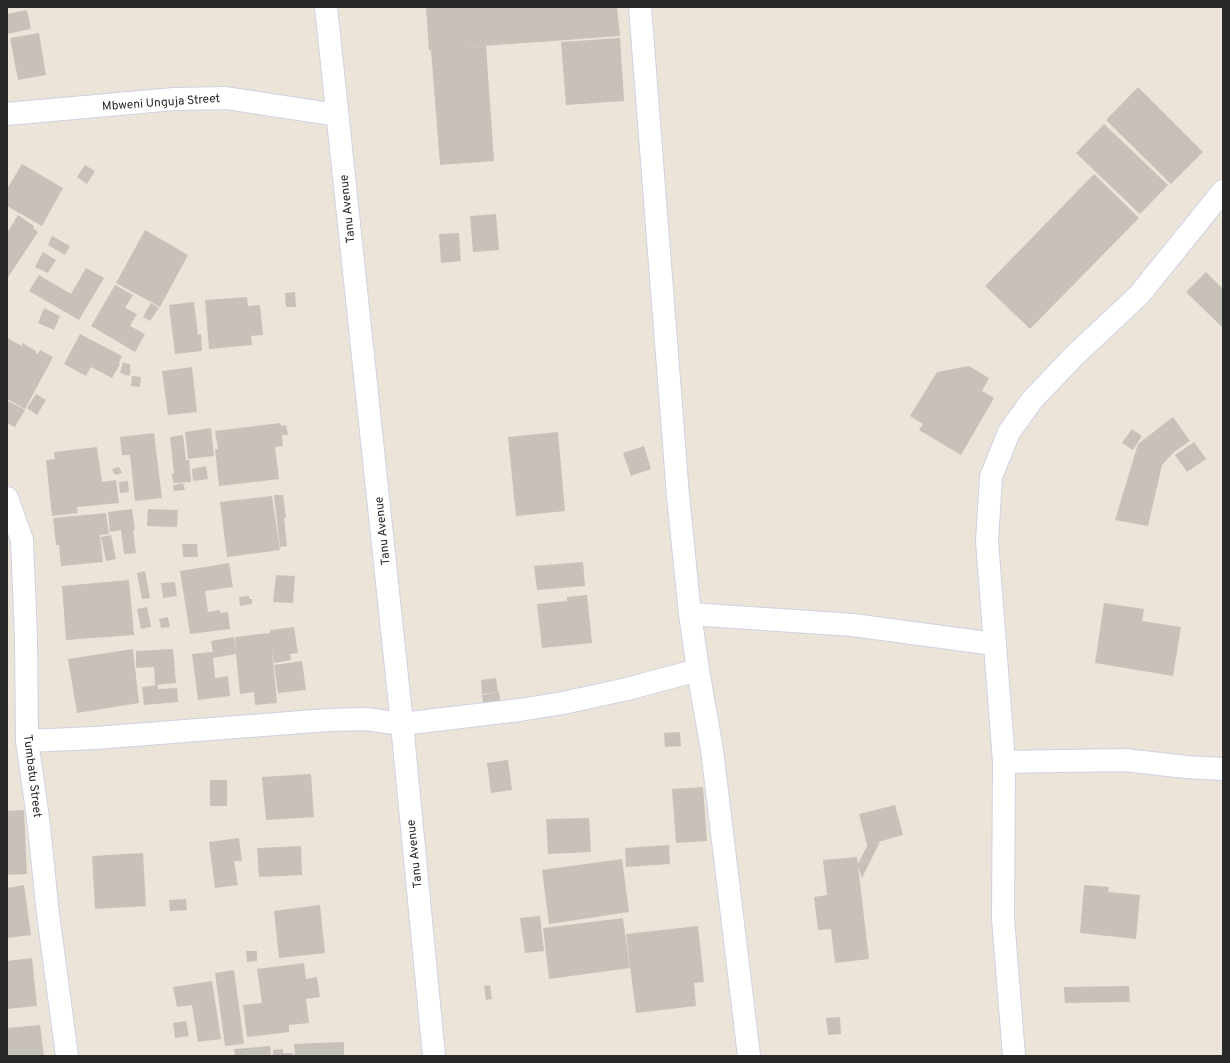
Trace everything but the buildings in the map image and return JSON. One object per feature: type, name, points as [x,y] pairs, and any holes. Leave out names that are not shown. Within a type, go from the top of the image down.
[{"type":"street","name":"Tanu Avenue","points":[[326,7],[402,724],[434,1056]]},
{"type":"street","points":[[640,7],[678,496],[690,614],[712,750],[749,1056]]},
{"type":"street","name":"Mbweni Unguja Street","points":[[7,114],[174,99],[226,98],[337,115]]},
{"type":"street","points":[[1014,1056],[1003,918],[1004,762],[987,541],[991,477],[1009,432],[1032,400],[1075,356],[1139,295],[1223,191]]},
{"type":"street","name":"Tumbatu Street","points":[[7,498],[22,540],[26,638],[27,741],[38,818],[48,914],[67,1056]]},
{"type":"street","points":[[690,614],[853,625],[994,644]]},
{"type":"street","points":[[27,741],[95,738],[365,718],[402,724],[520,710],[563,703],[627,689],[698,670]]},
{"type":"street","points":[[1004,762],[1125,760],[1186,767],[1223,769]]}]
